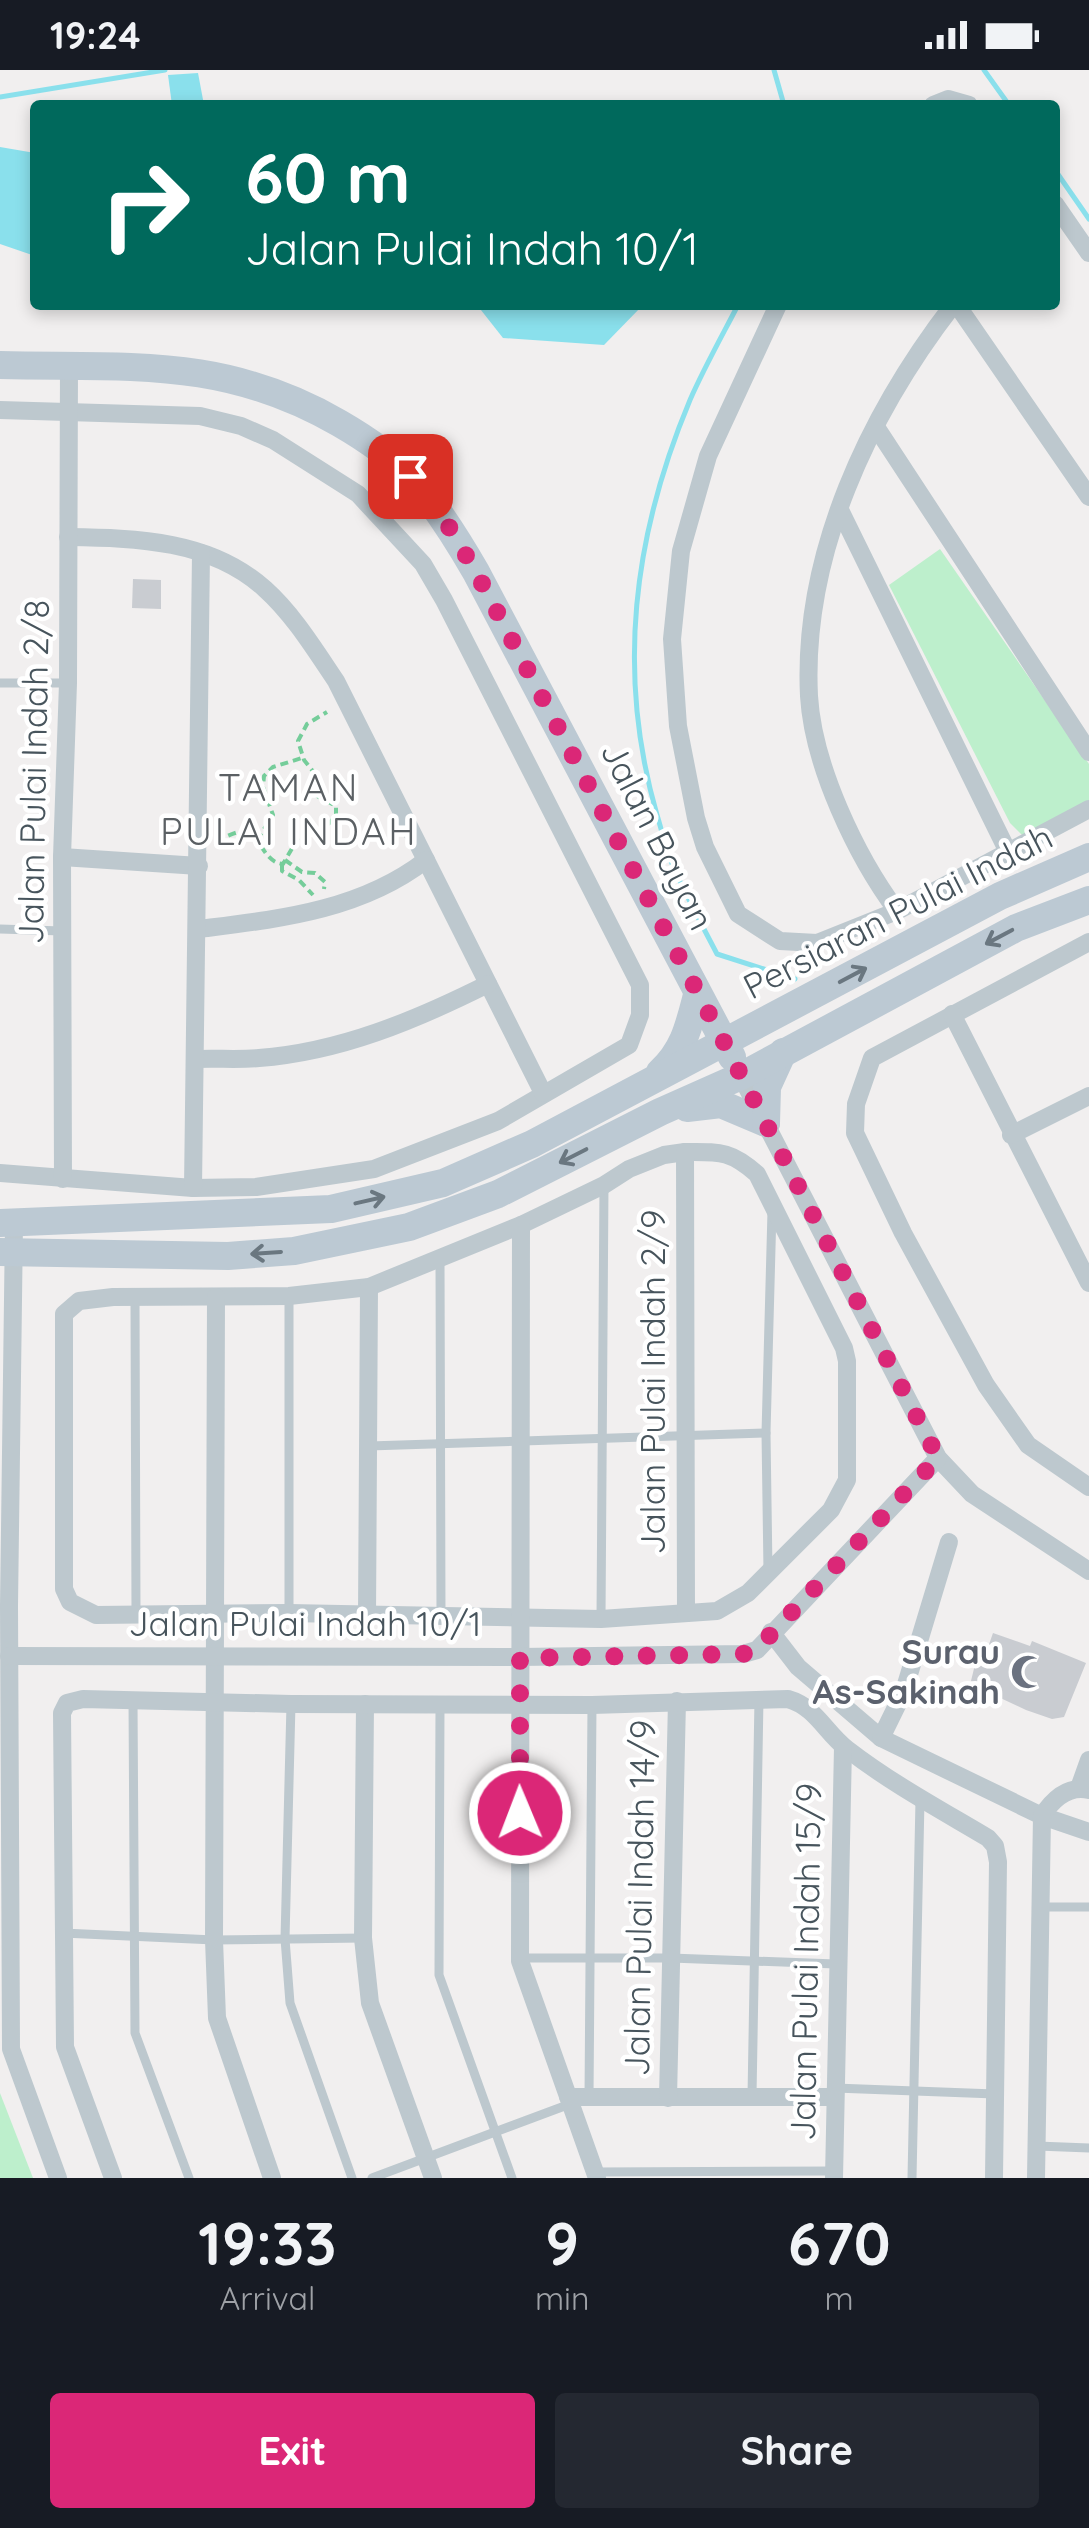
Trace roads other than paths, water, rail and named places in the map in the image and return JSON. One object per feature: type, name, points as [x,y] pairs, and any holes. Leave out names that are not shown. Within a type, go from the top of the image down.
[{"type":"main road","name":"Jalan Bayan","points":[[0,365],[140,366],[196,371],[263,387],[288,396],[350,430],[410,476],[446,522],[476,572],[741,1076]]},
{"type":"main road","name":"Persiaran Pulai Indah","points":[[7,1238],[331,1209],[444,1183],[532,1144],[1000,896],[1089,857]]},
{"type":"main road","name":"Persiaran Pulai Indah","points":[[7,1238],[244,1255],[294,1251],[409,1227],[498,1194],[741,1076],[1016,928],[1089,900]]},
{"type":"main road","points":[[644,1086],[673,1060],[684,1044],[697,995],[730,1016],[767,1021]]},
{"type":"main road","points":[[660,1112],[721,1104],[766,1123],[767,1087],[783,1052]]},
{"type":"street","points":[[1060,211],[1089,252]]},
{"type":"street","points":[[776,310],[708,456],[680,550],[672,640],[678,726],[705,847],[738,914],[780,941],[817,943],[897,912],[1089,809]]},
{"type":"street","points":[[897,912],[878,886],[822,760],[809,698],[815,600],[826,547],[876,427],[908,367],[951,310]]},
{"type":"street","points":[[958,310],[1089,497]]},
{"type":"street","name":"Jalan Pulai Indah 2/8","points":[[63,1179],[62,857],[68,683],[69,366]]},
{"type":"street","points":[[0,410],[200,416],[241,426],[273,440],[358,494],[423,564],[640,986],[640,1016],[629,1045],[498,1121],[374,1170],[256,1187],[194,1188],[0,1173]]},
{"type":"street","points":[[876,427],[1089,752]]},
{"type":"street","points":[[840,510],[1007,850]]},
{"type":"street","points":[[68,537],[159,541],[201,553],[265,588],[336,680],[542,1094]]},
{"type":"street","points":[[194,1188],[201,553]]},
{"type":"street","points":[[62,857],[199,866]]},
{"type":"street","points":[[199,929],[293,918],[357,899],[402,879],[426,860]]},
{"type":"street","points":[[1089,942],[872,1058],[856,1104],[855,1133],[902,1233],[986,1386],[1028,1446],[1089,1486]]},
{"type":"street","points":[[196,1058],[260,1058],[334,1046],[426,1014],[488,984]]},
{"type":"street","points":[[952,1014],[1011,1135],[1083,1254],[1089,1283]]},
{"type":"street","name":"Jalan Bayan","points":[[741,1076],[938,1458],[972,1494],[1089,1572]]},
{"type":"street","points":[[1011,1135],[1089,1096]]},
{"type":"street","name":"Jalan Pulai Indah 2/9","points":[[685,1152],[686,1613]]},
{"type":"street","name":"Jalan Pulai Indah 10/1","points":[[768,1573],[748,1593],[717,1611],[601,1619],[88,1614],[70,1602],[64,1589],[64,1314],[79,1301],[288,1296],[368,1287],[521,1225],[664,1155],[726,1152],[740,1158],[757,1174],[772,1204]]},
{"type":"street","points":[[768,1573],[831,1510],[847,1480],[848,1362],[772,1204]]},
{"type":"street","points":[[521,1225],[521,1958],[523,1973],[596,2175]]},
{"type":"street","points":[[7,1238],[4,1606],[9,1656],[4,1945],[11,2048],[58,2178]]},
{"type":"street","name":"Jalan Pulai Indah 10/1","points":[[367,1616],[368,1287]]},
{"type":"street","points":[[216,1297],[217,2018],[272,2178]]},
{"type":"street","name":"Jalan Pulai Indah 10/1","points":[[9,1656],[520,1658],[743,1654],[756,1650],[938,1458]]},
{"type":"street","points":[[881,1738],[904,1690],[949,1542]]},
{"type":"street","points":[[771,1632],[798,1667],[881,1738],[1042,1816],[1089,1832]]},
{"type":"street","points":[[112,2178],[65,2047],[62,1714],[67,1703],[74,1700],[592,1704],[788,1699],[801,1703],[822,1720],[843,1747],[995,1846],[998,1862],[994,2178]]},
{"type":"street","name":"Jalan Pulai Indah 14/9","points":[[668,2098],[677,1701]]},
{"type":"street","points":[[364,1704],[363,1938],[370,2003],[429,2169]]},
{"type":"street","name":"Jalan Pulai Indah 15/9","points":[[834,2175],[843,1747]]},
{"type":"street","points":[[1036,2178],[1042,1816],[1057,1798],[1084,1789],[1089,1760]]},
{"type":"street","points":[[569,2100],[589,2096],[835,2093]]},
{"type":"lane","points":[[0,684],[68,683]]},
{"type":"lane","points":[[0,930],[64,931]]},
{"type":"lane","points":[[601,1619],[604,1186]]},
{"type":"lane","points":[[768,1573],[766,1433],[772,1204]]},
{"type":"lane","points":[[440,1259],[440,1618]]},
{"type":"lane","points":[[288,1296],[289,1613]]},
{"type":"lane","points":[[135,1298],[136,1616]]},
{"type":"lane","points":[[368,1446],[766,1433]]},
{"type":"lane","points":[[752,2097],[760,1699]]},
{"type":"lane","points":[[133,1700],[135,2033],[189,2178]]},
{"type":"lane","points":[[291,1704],[285,1939],[290,2003],[352,2178]]},
{"type":"lane","points":[[440,1704],[439,1975],[512,2178]]},
{"type":"lane","points":[[589,2096],[592,1704]]},
{"type":"lane","points":[[912,2178],[920,1798]]},
{"type":"lane","points":[[1040,1907],[1089,1907]]},
{"type":"lane","points":[[63,1933],[214,1940],[363,1938]]},
{"type":"lane","points":[[521,1958],[836,1964]]},
{"type":"lane","points":[[835,2093],[996,2094]]},
{"type":"lane","points":[[372,2178],[429,2169],[569,2100]]},
{"type":"lane","points":[[1036,2146],[1089,2148]]},
{"type":"lane","points":[[596,2175],[834,2175]]},
{"type":"water","points":[[198,73],[203,100],[171,100],[168,75]]},
{"type":"water","points":[[0,147],[30,152],[30,254],[0,244]]},
{"type":"water","points":[[481,310],[638,310],[604,345],[503,338]]},
{"type":"waterway","points":[[0,97],[165,70]]},
{"type":"waterway","points":[[774,70],[783,100]]},
{"type":"waterway","points":[[984,70],[1005,100]]},
{"type":"waterway","points":[[1060,177],[1089,219]]},
{"type":"waterway","points":[[735,310],[690,400],[655,502],[637,605],[637,709],[644,762],[668,854],[717,954],[795,979]]},
{"type":"place","name":"Surau As-Sakinah","points":[[1028,1672]]},
{"type":"district","name":"TAMAN PULAI INDAH","points":[[289,810]]}]
